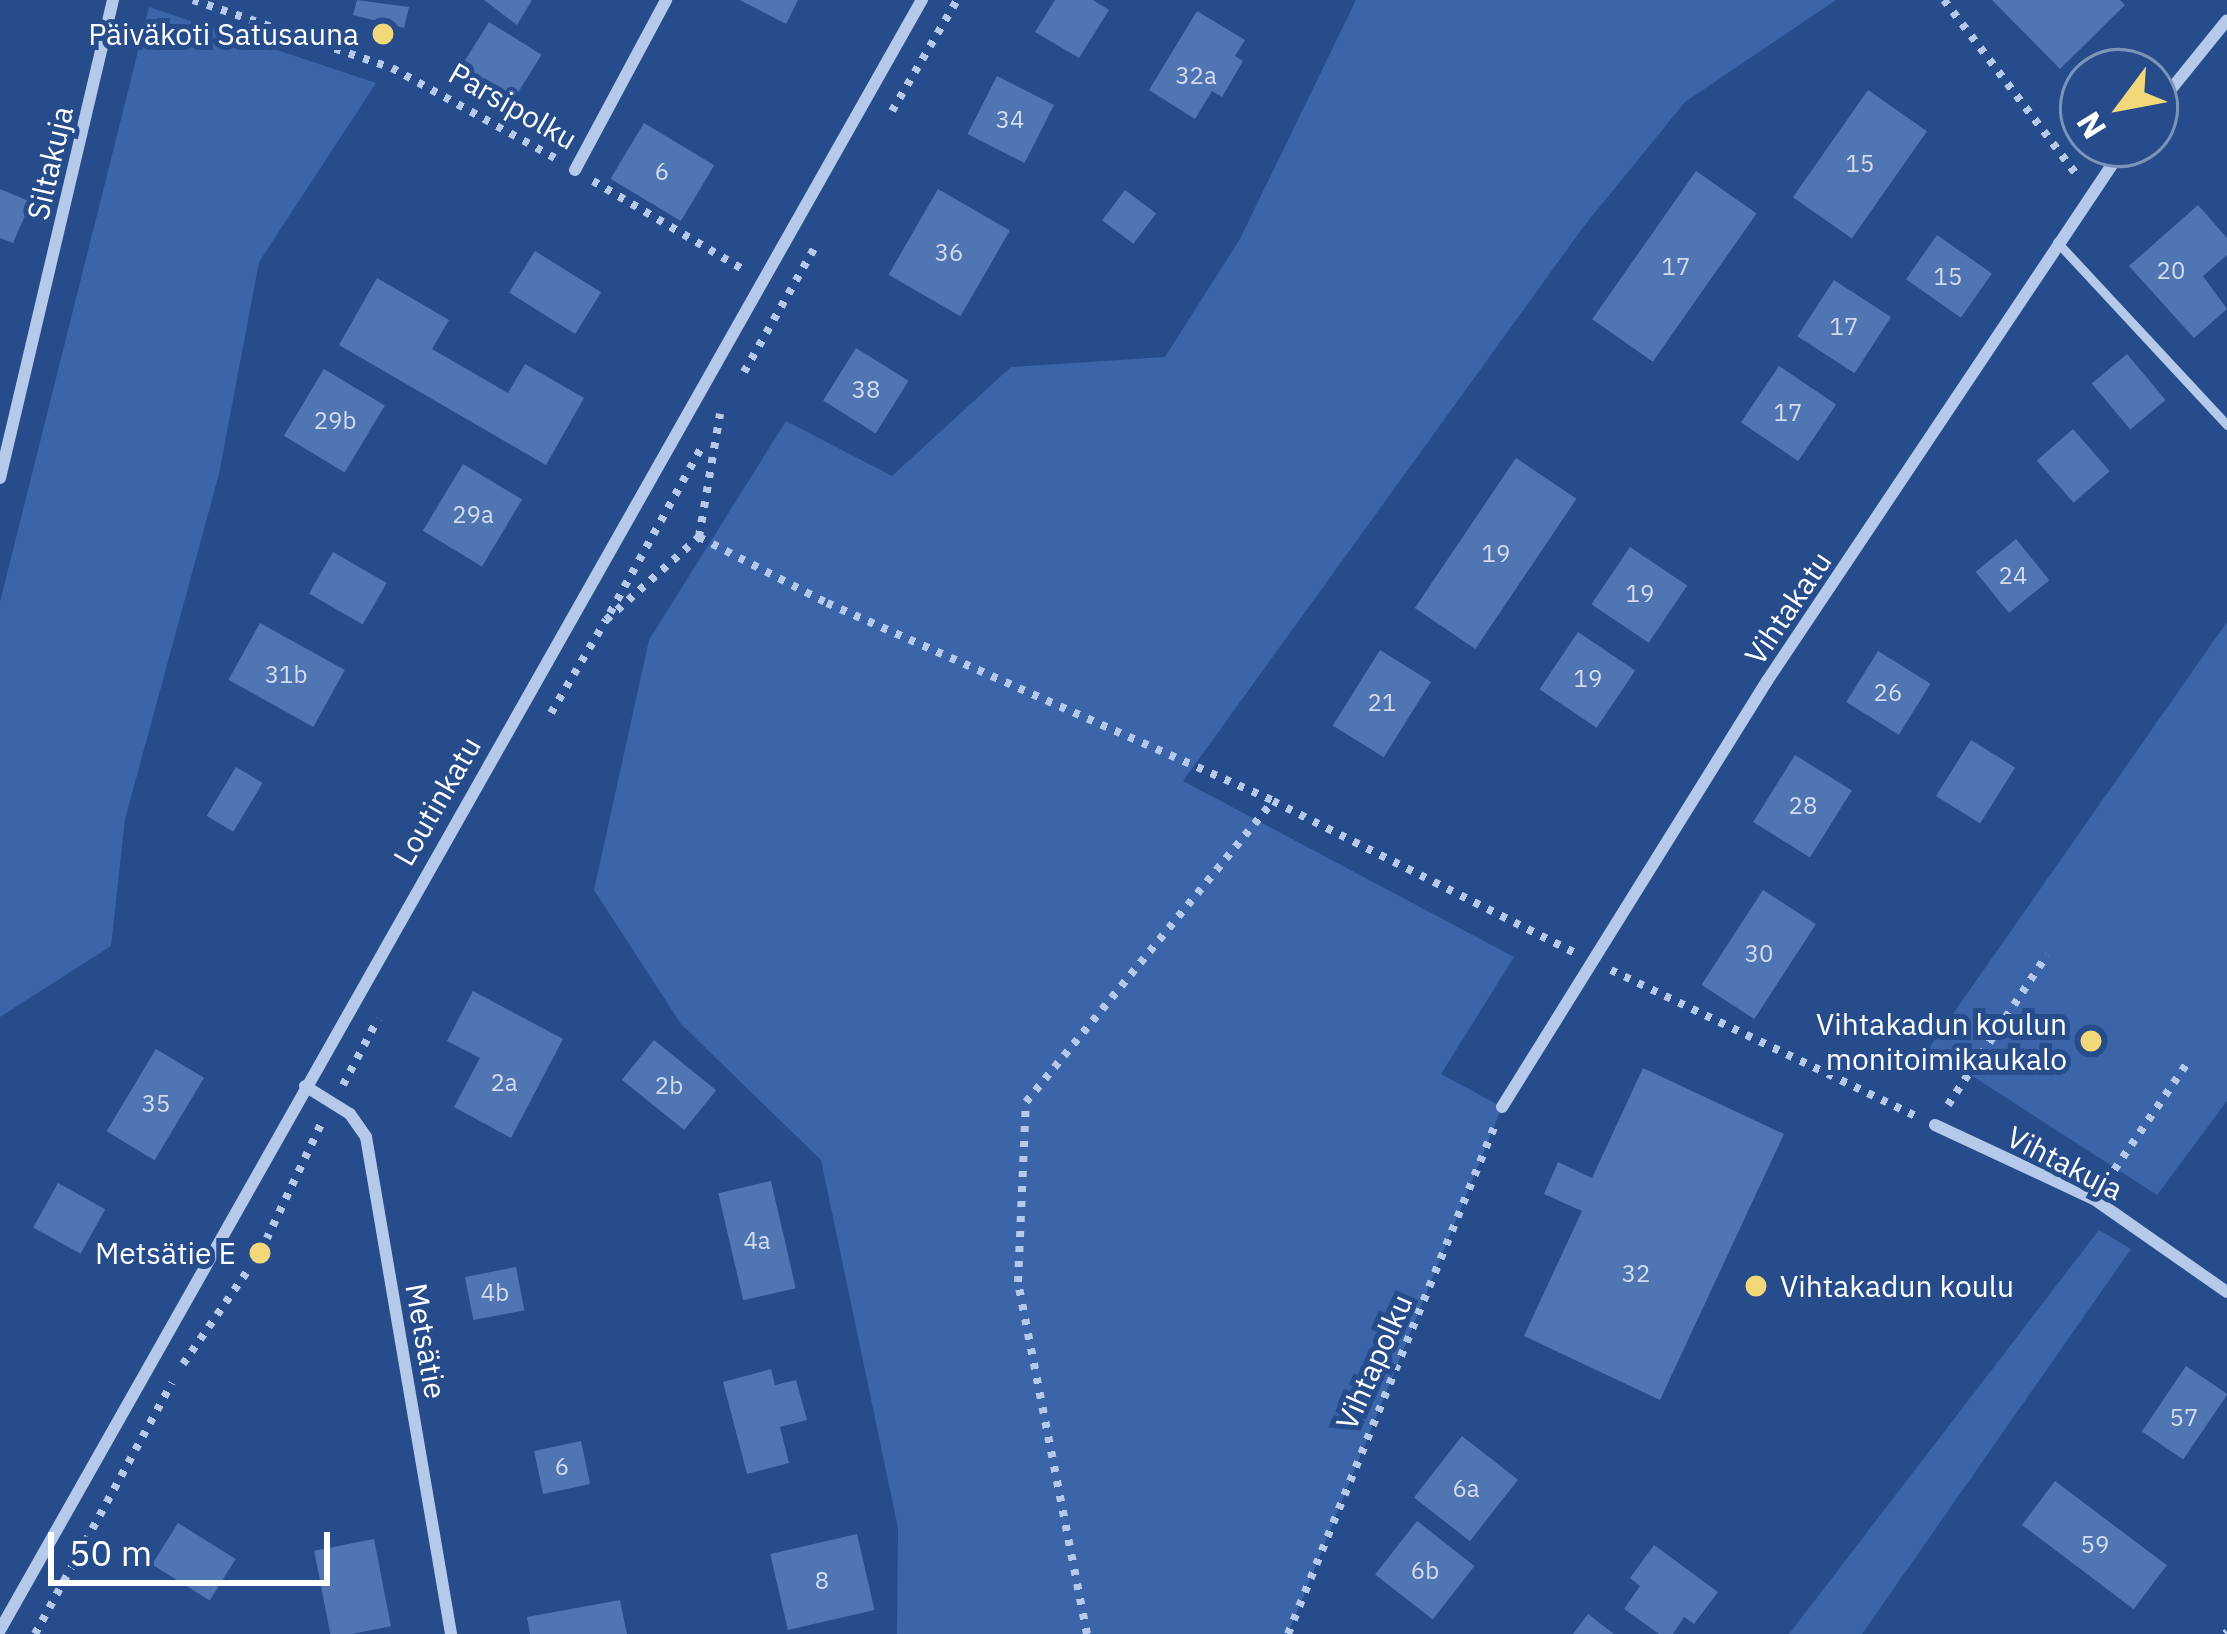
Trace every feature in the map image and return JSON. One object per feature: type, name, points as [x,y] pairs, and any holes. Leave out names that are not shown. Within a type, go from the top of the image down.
[{"type":"street","name":"Siltakuja","points":[[0,478],[113,0]]},
{"type":"street","points":[[575,170],[666,0]]},
{"type":"street","name":"Loutinkatu","points":[[0,1630],[922,0]]},
{"type":"street","points":[[2179,79],[2227,20]]},
{"type":"street","name":"Vihtakatu","points":[[1502,1107],[1592,960],[2107,168]]},
{"type":"street","name":"Metsätie","points":[[305,1086],[333,1103],[366,1136],[451,1634]]},
{"type":"street","name":"Vihtakuja","points":[[1935,1125],[2094,1199],[2227,1292]]},
{"type":"lane","points":[[2057,242],[2227,425]]},
{"type":"path","name":"Parsipolku","points":[[193,0],[445,91],[789,295]]},
{"type":"path","points":[[886,122],[957,0]]},
{"type":"path","points":[[1945,0],[2088,191]]},
{"type":"path","points":[[547,721],[819,239]]},
{"type":"path","points":[[606,620],[699,537],[720,414]]},
{"type":"path","points":[[699,537],[827,603],[1273,801],[1935,1125],[2048,955]]},
{"type":"path","points":[[1087,1634],[1018,1282],[1026,1102],[1273,801]]},
{"type":"path","points":[[34,1634],[184,1361],[260,1253],[385,1006]]},
{"type":"path","points":[[2094,1199],[2190,1059]]},
{"type":"path","name":"Vihtapolku","points":[[1288,1634],[1502,1107]]},
{"type":"shaded area","points":[[1356,0],[1836,0],[1685,102],[1584,226],[1183,781],[1514,957],[1441,1074],[1502,1107],[1288,1634],[897,1634],[898,1528],[821,1160],[681,1024],[594,890],[649,640],[786,421],[892,476],[1011,367],[1165,357],[1240,239]]},
{"type":"shaded area","points":[[149,7],[376,83],[259,262],[219,474],[125,819],[111,946],[0,1017],[0,602]]},
{"type":"shaded area","points":[[2227,622],[2227,1101],[2157,1195],[1929,1048]]},
{"type":"shaded area","points":[[2099,1230],[2131,1249],[1862,1634],[1789,1634]]},
{"type":"building","points":[[357,0],[409,7],[404,28],[353,15]]},
{"type":"building","points":[[484,0],[532,0],[517,25]]},
{"type":"building","points":[[740,0],[798,0],[786,24]]},
{"type":"building","points":[[1055,0],[1093,0],[1109,10],[1079,58],[1035,32]]},
{"type":"building","points":[[1992,0],[2120,0],[2125,5],[2081,48],[2059,48],[2059,68]]},
{"type":"building","points":[[1197,11],[1245,40],[1235,56],[1243,61],[1222,97],[1212,91],[1195,119],[1149,90]]},
{"type":"building","points":[[489,22],[542,55],[511,104],[458,71]]},
{"type":"building","points":[[997,76],[1054,105],[1025,163],[967,134]]},
{"type":"building","points":[[1868,90],[1927,131],[1852,239],[1793,197]]},
{"type":"building","points":[[644,123],[714,165],[681,221],[611,179]]},
{"type":"building","points":[[1696,171],[1757,213],[1653,362],[1592,319]]},
{"type":"building","points":[[0,189],[31,202],[13,243],[0,238]]},
{"type":"building","points":[[938,189],[1010,230],[960,316],[888,275]]},
{"type":"building","points":[[1125,190],[1156,213],[1133,244],[1102,220]]},
{"type":"building","points":[[2198,205],[2227,238],[2227,255],[2203,276],[2227,309],[2194,338],[2129,266]]},
{"type":"building","points":[[1937,235],[1992,273],[1961,318],[1906,279]]},
{"type":"building","points":[[535,251],[601,292],[575,334],[509,293]]},
{"type":"building","points":[[377,278],[449,320],[432,349],[508,393],[525,364],[584,398],[546,465],[339,345]]},
{"type":"building","points":[[1834,280],[1891,317],[1855,373],[1798,336]]},
{"type":"building","points":[[856,348],[909,381],[876,433],[823,401]]},
{"type":"building","points":[[2127,354],[2166,400],[2130,430],[2092,384]]},
{"type":"building","points":[[1779,366],[1836,405],[1798,461],[1741,422]]},
{"type":"building","points":[[324,369],[385,406],[345,472],[284,436]]},
{"type":"building","points":[[2073,429],[2110,471],[2074,503],[2037,460]]},
{"type":"building","points":[[1516,458],[1577,499],[1475,649],[1415,608]]},
{"type":"building","points":[[463,464],[522,500],[482,566],[423,531]]},
{"type":"building","points":[[2016,539],[2049,580],[2009,613],[1976,572]]},
{"type":"building","points":[[1630,547],[1687,586],[1649,643],[1591,604]]},
{"type":"building","points":[[333,552],[387,583],[363,625],[309,594]]},
{"type":"building","points":[[260,623],[345,670],[313,727],[228,680]]},
{"type":"building","points":[[1578,632],[1635,671],[1597,728],[1539,689]]},
{"type":"building","points":[[1380,650],[1431,682],[1384,757],[1333,725]]},
{"type":"building","points":[[1878,651],[1931,684],[1899,735],[1846,702]]},
{"type":"building","points":[[1971,740],[2015,768],[1980,824],[1936,796]]},
{"type":"building","points":[[1795,755],[1852,791],[1810,858],[1753,822]]},
{"type":"building","points":[[236,767],[263,783],[233,832],[207,816]]},
{"type":"building","points":[[1763,890],[1816,924],[1754,1019],[1701,985]]},
{"type":"building","points":[[473,991],[563,1039],[511,1138],[454,1107],[480,1058],[447,1041]]},
{"type":"building","points":[[654,1040],[716,1090],[684,1130],[622,1080]]},
{"type":"building","points":[[156,1049],[204,1078],[155,1160],[107,1131]]},
{"type":"building","points":[[1643,1068],[1784,1134],[1660,1400],[1524,1336],[1582,1211],[1544,1194],[1558,1162],[1592,1178]]},
{"type":"building","points":[[771,1181],[796,1288],[743,1300],[718,1193]]},
{"type":"building","points":[[58,1183],[105,1209],[81,1254],[33,1228]]},
{"type":"building","points":[[516,1267],[524,1310],[473,1320],[465,1277]]},
{"type":"building","points":[[2186,1366],[2227,1395],[2183,1459],[2142,1431]]},
{"type":"building","points":[[771,1369],[775,1385],[796,1380],[807,1420],[780,1427],[789,1463],[747,1474],[723,1382]]},
{"type":"building","points":[[1462,1436],[1518,1480],[1470,1541],[1414,1497]]},
{"type":"building","points":[[581,1441],[590,1484],[543,1494],[534,1451]]},
{"type":"building","points":[[2055,1481],[2167,1565],[2134,1609],[2022,1525]]},
{"type":"building","points":[[1417,1521],[1475,1566],[1433,1620],[1375,1575]]},
{"type":"building","points":[[178,1523],[236,1559],[210,1601],[152,1565]]},
{"type":"building","points":[[857,1534],[875,1610],[788,1630],[770,1554]]},
{"type":"building","points":[[374,1539],[391,1626],[330,1634],[314,1551]]},
{"type":"building","points":[[1654,1545],[1718,1592],[1694,1624],[1684,1617],[1673,1634],[1659,1634],[1624,1609],[1640,1586],[1630,1578]]},
{"type":"building","points":[[620,1600],[627,1634],[530,1634],[527,1617]]},
{"type":"building","points":[[1588,1614],[1614,1634],[1573,1634]]},
{"type":"place","name":"Päiväkoti Satusauna","points":[[383,34]]},
{"type":"place","name":"Vihtakadun koulun monitoimikaukalo","points":[[2091,1041]]},
{"type":"place","name":"Metsätie E","points":[[260,1253]]},
{"type":"place","name":"Vihtakadun koulu","points":[[1756,1286]]}]
